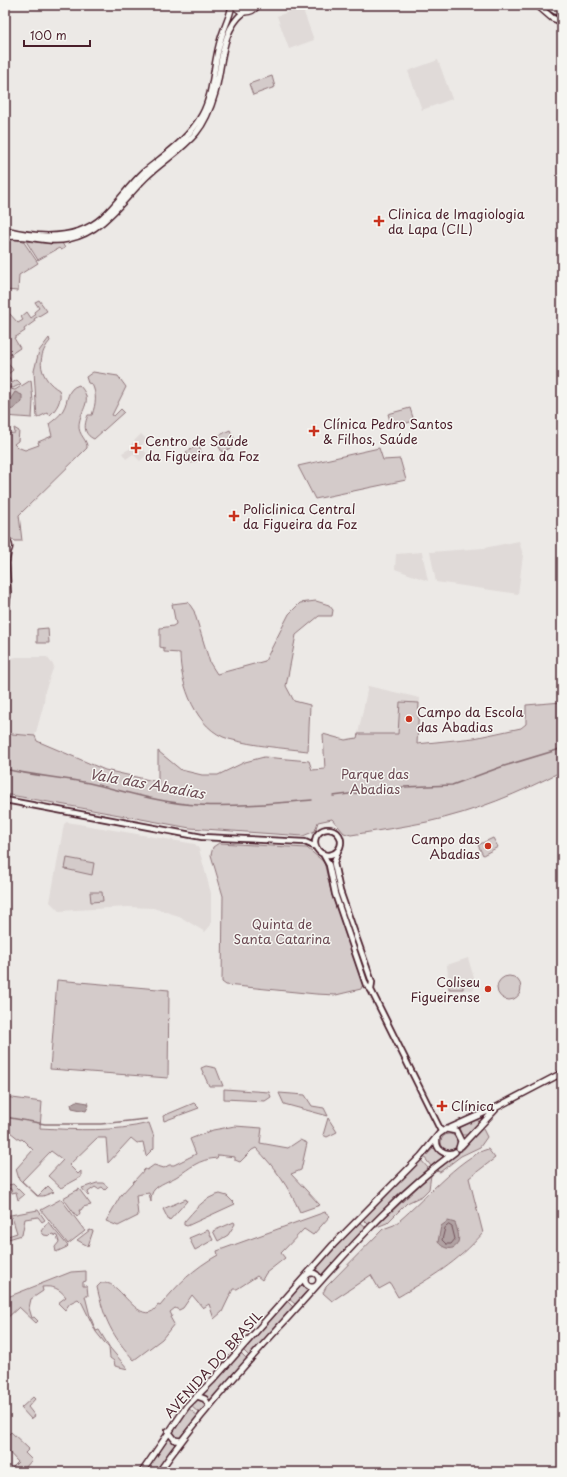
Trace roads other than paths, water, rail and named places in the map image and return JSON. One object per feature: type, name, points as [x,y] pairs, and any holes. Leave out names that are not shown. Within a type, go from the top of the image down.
[{"type":"main road","points":[[5,230],[44,236],[67,234],[87,228],[102,217],[143,174],[193,130],[203,114],[211,91],[219,44],[223,30],[230,18],[233,5],[244,12]]},
{"type":"main road","points":[[5,237],[22,237],[44,240],[68,239],[89,232],[105,221],[146,177],[182,148],[196,133],[207,116],[215,92],[228,31],[235,19],[244,12],[252,11],[258,5]]},
{"type":"main road","points":[[537,5],[552,18],[562,22]]},
{"type":"main road","points":[[546,5],[555,11],[562,12]]},
{"type":"main road","points":[[5,611],[8,593],[6,553],[10,545],[6,539]]},
{"type":"main road","points":[[445,1130],[456,1131],[461,1137],[457,1150],[448,1154],[441,1151],[437,1144],[437,1137],[445,1130],[497,1107],[562,1073]]},
{"type":"main road","name":"AVENIDA DO BRASIL","points":[[159,1472],[209,1406],[343,1255],[406,1192],[431,1169],[457,1150],[497,1107]]},
{"type":"main road","name":"AVENIDA DO BRASIL","points":[[142,1472],[180,1413],[212,1381],[333,1245],[416,1161],[437,1137]]},
{"type":"main road","points":[[310,1273],[316,1274],[319,1279],[318,1284],[312,1287],[308,1285],[305,1281],[307,1275],[310,1273]]},
{"type":"main road","points":[[197,1396],[205,1399],[209,1406]]},
{"type":"main road","points":[[168,1431],[175,1440],[181,1441]]},
{"type":"street","points":[[5,800],[202,837],[305,842],[316,847],[324,854],[329,865],[335,894],[366,983],[371,990],[403,1056],[445,1130]]},
{"type":"street","points":[[305,842],[315,837],[319,831],[326,828],[336,831],[341,839],[334,862],[340,891],[372,982],[371,990]]},
{"type":"street","points":[[315,837],[316,847]]},
{"type":"street","points":[[324,854],[331,855],[338,851]]},
{"type":"water","points":[[15,392],[22,395],[22,402],[13,409],[5,411],[5,402],[9,401]]},
{"type":"water","points":[[76,1101],[88,1103],[89,1105],[86,1111],[72,1108],[71,1104]]},
{"type":"water","points":[[448,1221],[455,1223],[459,1240],[452,1248],[446,1248],[438,1242],[441,1226]]},
{"type":"waterway","name":"Vala das Abadias","points":[[333,796],[404,787],[452,785],[501,767],[557,750],[562,747]]},
{"type":"waterway","name":"Vala das Abadias","points":[[5,769],[89,783],[144,797],[185,804],[241,805],[312,800]]},
{"type":"waterway","points":[[5,1117],[45,1124],[101,1124],[147,1119]]},
{"type":"place","name":"Clinica de Imagiologia da Lapa (CIL)","points":[[379,221]]},
{"type":"place","name":"Clínica Pedro Santos & Filhos, Saúde","points":[[314,431]]},
{"type":"place","name":"Centro de Saúde da Figueira da Foz","points":[[136,448]]},
{"type":"place","name":"Policlinica Central da Figueira da Foz","points":[[234,516]]},
{"type":"place","name":"Campo da Escola das Abadias","points":[[409,719]]},
{"type":"place","name":"Campo das Abadias","points":[[488,846]]},
{"type":"place","name":"Coliseu Figueirense","points":[[488,989]]},
{"type":"place","name":"Clínica","points":[[442,1106]]},
{"type":"park label","name":"Parque das Abadias","points":[[375,782]]},
{"type":"park label","name":"Quinta de Santa Catarina","points":[[282,932]]}]
